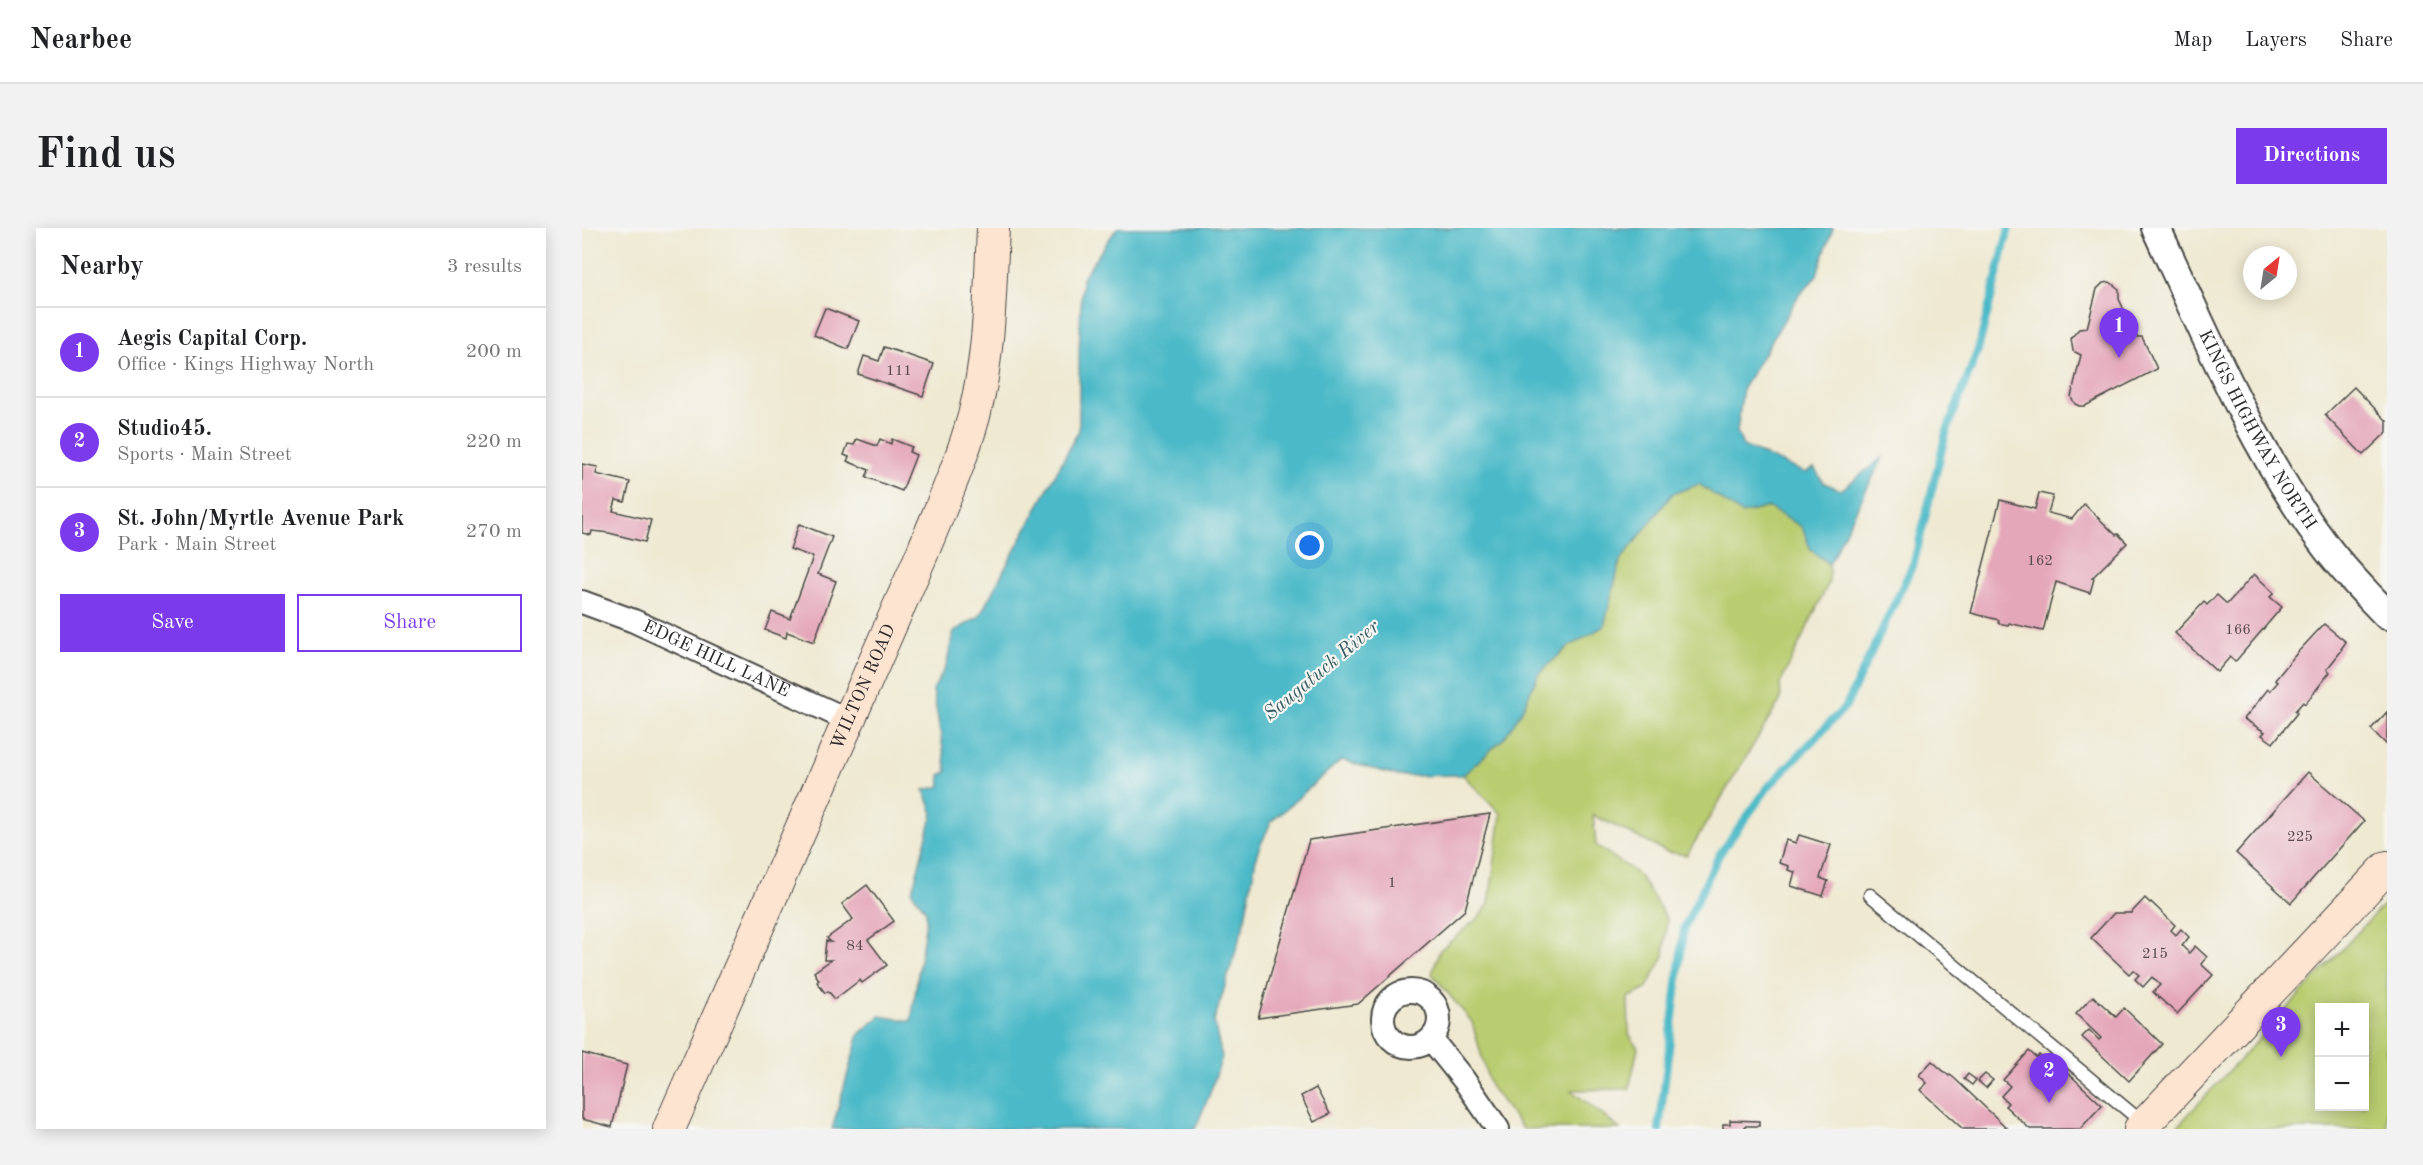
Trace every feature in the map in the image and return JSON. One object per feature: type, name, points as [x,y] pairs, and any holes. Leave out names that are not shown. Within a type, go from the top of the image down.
[{"type":"main road","name":"WILTON ROAD","points":[[669,1129],[921,554],[969,431],[985,361],[993,228]]},
{"type":"main road","points":[[2142,1127],[2387,867]]},
{"type":"street","name":"KINGS HIGHWAY NORTH","points":[[2156,228],[2197,316],[2270,461],[2326,547],[2387,615]]},
{"type":"street","name":"EDGE HILL LANE","points":[[582,602],[634,621],[848,720]]},
{"type":"street","points":[[1431,1040],[1464,1080],[1498,1129]]},
{"type":"lane","points":[[1870,895],[2142,1127]]},
{"type":"green space","points":[[1699,484],[1742,514],[1768,507],[1803,527],[1811,550],[1829,564],[1829,582],[1780,684],[1781,699],[1687,855],[1667,852],[1593,815],[1596,845],[1639,875],[1667,919],[1664,956],[1646,989],[1628,998],[1629,1034],[1638,1048],[1629,1089],[1571,1090],[1620,1129],[1523,1129],[1490,1086],[1472,1022],[1432,974],[1440,950],[1478,918],[1489,904],[1501,814],[1463,775],[1504,738],[1521,712],[1539,673],[1568,647],[1604,626],[1620,561],[1672,494]]},
{"type":"green space","points":[[2387,901],[2387,1129],[2175,1129]]},
{"type":"water","name":"Saugatuck River","points":[[1117,228],[1833,228],[1816,277],[1799,295],[1743,388],[1737,432],[1743,446],[1805,473],[1814,468],[1824,483],[1841,490],[1883,457],[1829,564],[1811,550],[1802,527],[1768,507],[1742,514],[1699,484],[1672,494],[1620,561],[1604,626],[1568,647],[1539,673],[1521,712],[1504,738],[1463,775],[1399,776],[1341,760],[1271,822],[1257,853],[1244,924],[1214,1022],[1222,1057],[1195,1129],[832,1129],[859,1034],[880,1016],[911,1021],[926,920],[926,911],[912,892],[933,813],[924,790],[941,786],[940,775],[947,772],[933,690],[947,664],[953,632],[979,617],[1079,430],[1082,278]]},
{"type":"building","points":[[2110,282],[2119,289],[2119,299],[2137,337],[2142,337],[2157,369],[2085,406],[2079,406],[2071,397],[2081,355],[2073,351],[2071,338],[2079,329],[2087,328],[2097,289],[2103,283]]},
{"type":"building","points":[[825,308],[859,321],[848,349],[814,335]]},
{"type":"building","points":[[884,347],[934,364],[923,396],[858,374],[864,356],[879,361]]},
{"type":"building","points":[[2354,387],[2387,421],[2387,432],[2363,455],[2325,415]]},
{"type":"building","points":[[857,439],[877,446],[880,439],[891,444],[892,439],[912,447],[909,452],[916,455],[902,491],[866,477],[869,470],[847,461],[849,457],[844,455],[848,444],[854,445]]},
{"type":"building","points":[[582,464],[598,467],[596,474],[630,482],[625,502],[616,500],[613,511],[651,520],[645,542],[609,533],[592,531],[591,535],[582,533]]},
{"type":"building","points":[[2039,493],[2053,496],[2048,513],[2072,519],[2084,504],[2127,543],[2092,578],[2094,579],[2090,593],[2056,582],[2043,631],[2009,623],[2008,625],[1998,623],[1999,620],[1971,613],[2000,500],[2035,509]]},
{"type":"building","points":[[799,524],[832,537],[818,574],[836,581],[814,642],[787,632],[786,638],[765,630],[772,612],[790,619],[813,557],[790,549]]},
{"type":"building","points":[[2254,574],[2274,593],[2270,597],[2282,607],[2235,662],[2230,657],[2217,672],[2175,633],[2204,602],[2207,605],[2217,595],[2227,604]]},
{"type":"building","points":[[2324,624],[2346,642],[2327,669],[2330,672],[2305,704],[2303,702],[2295,711],[2297,713],[2273,743],[2262,735],[2265,732],[2244,719],[2268,689],[2270,691],[2278,682],[2275,680]]},
{"type":"building","points":[[2387,712],[2387,745],[2371,729]]},
{"type":"building","points":[[2308,772],[2364,821],[2291,903],[2236,853]]},
{"type":"building","points":[[1490,814],[1465,910],[1358,1004],[1258,1018],[1309,840]]},
{"type":"building","points":[[1799,835],[1831,845],[1820,878],[1828,881],[1823,896],[1791,886],[1795,872],[1788,870],[1789,866],[1779,863],[1786,840],[1796,843]]},
{"type":"building","points":[[867,885],[894,921],[868,940],[887,965],[862,983],[860,980],[835,999],[828,991],[825,993],[817,982],[819,980],[814,972],[831,960],[824,960],[826,941],[831,942],[827,938],[853,919],[842,904]]},
{"type":"building","points":[[2145,898],[2175,925],[2171,930],[2176,935],[2181,929],[2189,937],[2182,946],[2189,953],[2195,946],[2207,957],[2201,964],[2213,975],[2177,1014],[2153,992],[2160,985],[2152,977],[2143,987],[2135,979],[2139,975],[2133,970],[2129,974],[2091,938],[2114,913],[2131,913]]},
{"type":"building","points":[[2093,996],[2116,1017],[2124,1008],[2162,1044],[2129,1081],[2082,1037],[2089,1030],[2099,1040],[2101,1038],[2076,1014]]},
{"type":"building","points":[[2029,1051],[2037,1058],[2039,1055],[2048,1063],[2047,1073],[2059,1084],[2069,1074],[2102,1105],[2080,1129],[2030,1129],[2005,1106],[2008,1103],[2001,1096],[2010,1086],[2003,1080]]},
{"type":"building","points":[[582,1053],[627,1065],[612,1127],[582,1119]]},
{"type":"building","points":[[1932,1061],[1954,1078],[2008,1129],[1963,1129],[1920,1090],[1927,1083],[1919,1075]]},
{"type":"building","points":[[1968,1074],[1976,1080],[1972,1085],[1964,1079]]},
{"type":"building","points":[[1985,1074],[1993,1080],[1986,1088],[1978,1081]]},
{"type":"building","points":[[1316,1088],[1330,1114],[1314,1122],[1301,1096]]},
{"type":"building","points":[[1730,1120],[1759,1121],[1759,1126],[1745,1126],[1745,1129],[1723,1129],[1723,1124],[1730,1124]]},
{"type":"waterway","points":[[1659,1129],[1684,928],[1719,855],[1769,786],[1846,706],[1914,562],[1946,433],[1978,350],[2009,228]]},
{"type":"place","name":"Aegis Capital Corp.","points":[[2119,358]]},
{"type":"place","name":"St. John/Myrtle Avenue Park","points":[[2281,1057]]},
{"type":"place","name":"Studio45.","points":[[2049,1103]]}]
